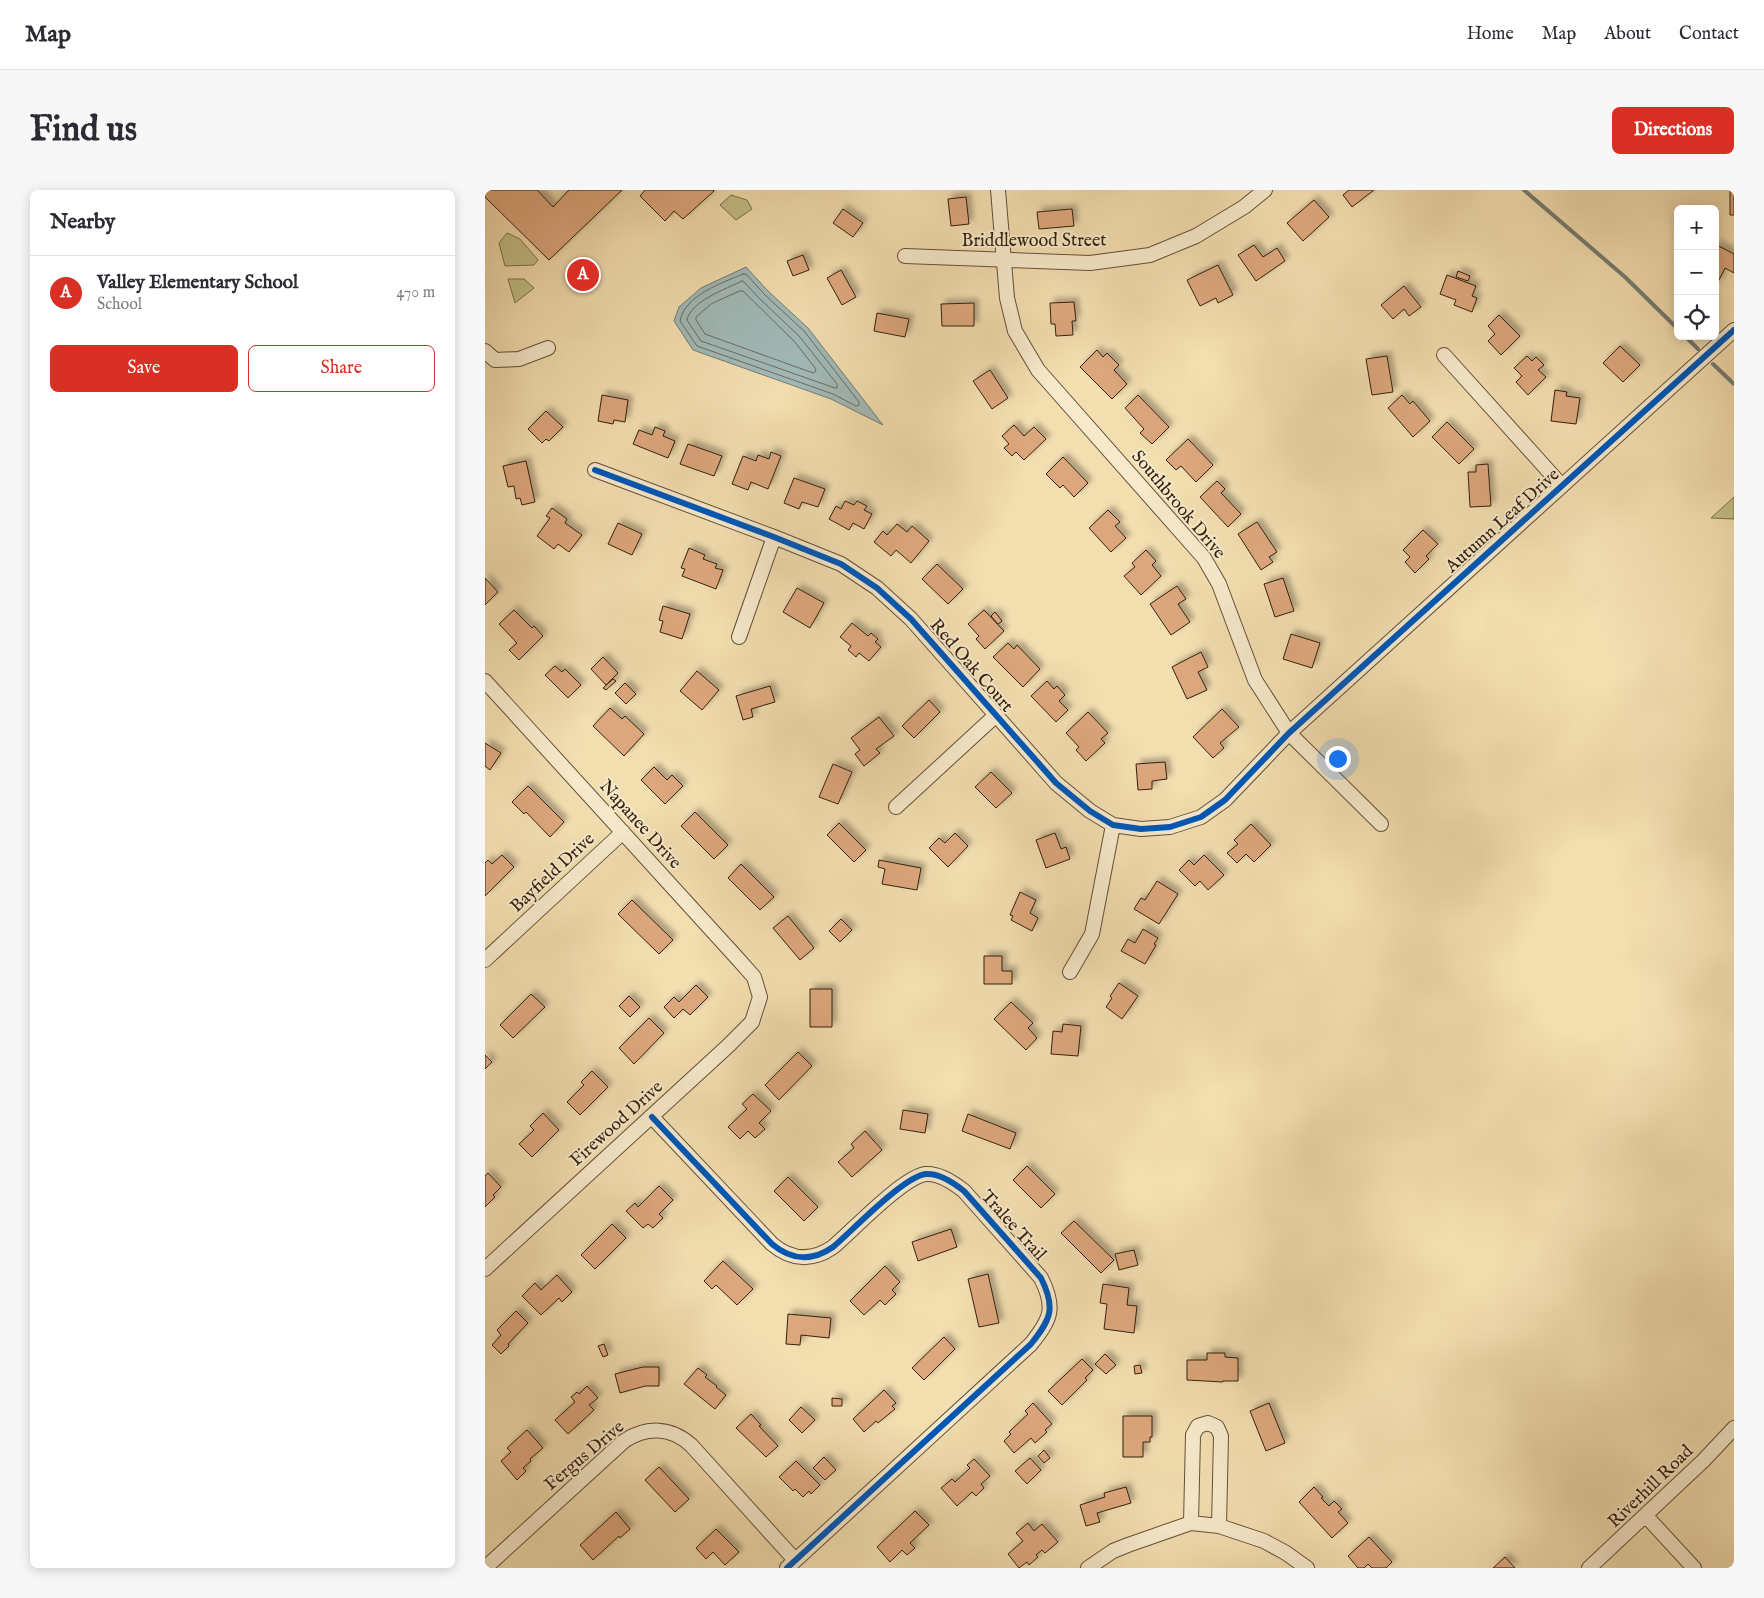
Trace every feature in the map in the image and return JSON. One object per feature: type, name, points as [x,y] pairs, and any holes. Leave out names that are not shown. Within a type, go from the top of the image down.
[{"type":"street","name":"Southbrook Drive","points":[[998,190],[1007,298],[1015,331],[1038,370],[1204,558],[1219,584],[1255,680],[1289,732],[1381,824]]},
{"type":"street","name":"Briddlewood Street","points":[[905,256],[1090,263],[1150,255],[1196,236],[1244,207],[1265,190]]},
{"type":"street","name":"Autumn Leaf Drive","points":[[1289,732],[1734,330]]},
{"type":"street","points":[[485,351],[495,360],[519,359],[548,348]]},
{"type":"street","points":[[1444,355],[1562,486]]},
{"type":"street","name":"Red Oak Court","points":[[595,470],[841,564],[877,588],[911,619],[1056,783],[1090,812],[1113,825],[1141,830],[1170,827],[1201,817],[1225,800],[1289,732]]},
{"type":"street","points":[[739,636],[774,537]]},
{"type":"street","name":"Napanee Drive","points":[[485,681],[754,978],[760,997]]},
{"type":"street","points":[[896,807],[995,716]]},
{"type":"street","points":[[1070,972],[1092,934],[1113,825]]},
{"type":"street","name":"Bayfield Drive","points":[[485,960],[623,832]]},
{"type":"street","name":"Firewood Drive","points":[[485,1268],[651,1117],[751,1022],[760,997]]},
{"type":"street","name":"Tralee Trail","points":[[651,1117],[772,1244],[787,1254],[805,1258],[824,1253],[899,1189],[913,1179],[927,1174],[951,1180],[964,1191],[1041,1278],[1049,1293],[1051,1310],[1043,1329],[1031,1344],[791,1564]]},
{"type":"street","points":[[1191,1523],[1193,1435],[1198,1426],[1208,1423],[1217,1427],[1221,1436],[1219,1526]]},
{"type":"street","name":"Riverhill Road","points":[[1589,1568],[1703,1462],[1734,1428]]},
{"type":"street","name":"Fergus Drive","points":[[485,1568],[624,1441],[639,1432],[659,1430],[679,1436],[691,1445],[791,1564]]},
{"type":"street","points":[[1646,1516],[1694,1568]]},
{"type":"street","points":[[1087,1568],[1113,1551],[1191,1523],[1219,1526],[1264,1541],[1286,1552],[1307,1568]]},
{"type":"shaded area","points":[[731,195],[747,200],[752,209],[736,220],[720,205]]},
{"type":"shaded area","points":[[507,233],[520,239],[538,260],[534,265],[505,266],[499,243]]},
{"type":"shaded area","points":[[508,279],[524,279],[534,288],[515,303]]},
{"type":"shaded area","points":[[1734,497],[1734,519],[1711,518]]},
{"type":"water","points":[[746,267],[768,291],[808,328],[883,425],[831,399],[693,350],[674,321],[679,307],[701,288]]},
{"type":"building","points":[[485,190],[537,190],[553,207],[569,190],[622,190],[549,260],[485,197]]},
{"type":"building","points":[[645,190],[714,191],[683,219],[674,211],[665,221],[640,196]]},
{"type":"building","points":[[1349,190],[1374,190],[1352,207],[1343,195]]},
{"type":"building","points":[[1730,190],[1734,190],[1734,215],[1730,215]]},
{"type":"building","points":[[966,197],[969,224],[951,226],[948,199]]},
{"type":"building","points":[[1314,200],[1329,217],[1303,241],[1287,223]]},
{"type":"building","points":[[843,209],[863,223],[853,237],[833,223]]},
{"type":"building","points":[[1072,209],[1074,226],[1039,229],[1037,212]]},
{"type":"building","points":[[1254,245],[1263,257],[1277,248],[1285,261],[1256,281],[1238,255]]},
{"type":"building","points":[[1719,246],[1734,254],[1734,273],[1725,268],[1719,280]]},
{"type":"building","points":[[803,255],[809,270],[793,276],[787,261]]},
{"type":"building","points":[[1218,265],[1233,295],[1218,303],[1216,298],[1200,306],[1187,280]]},
{"type":"building","points":[[841,270],[856,297],[842,305],[827,278]]},
{"type":"building","points":[[1458,271],[1470,276],[1468,281],[1456,277]]},
{"type":"building","points":[[1447,275],[1476,286],[1472,296],[1477,298],[1472,312],[1454,305],[1456,300],[1440,294]]},
{"type":"building","points":[[1404,286],[1421,307],[1409,316],[1404,309],[1393,319],[1381,305]]},
{"type":"building","points":[[1074,302],[1076,321],[1072,321],[1073,335],[1056,336],[1055,324],[1051,324],[1050,303]]},
{"type":"building","points":[[974,303],[974,326],[942,326],[941,304]]},
{"type":"building","points":[[877,313],[909,319],[905,337],[874,331]]},
{"type":"building","points":[[1499,315],[1520,336],[1501,355],[1488,341],[1495,334],[1488,326]]},
{"type":"building","points":[[1620,346],[1640,365],[1623,382],[1603,363]]},
{"type":"building","points":[[1097,350],[1103,357],[1107,353],[1119,365],[1114,370],[1127,384],[1112,399],[1080,367]]},
{"type":"building","points":[[1387,356],[1393,392],[1372,395],[1366,359]]},
{"type":"building","points":[[1527,356],[1532,361],[1536,357],[1544,365],[1538,370],[1546,377],[1528,395],[1516,382],[1522,376],[1514,368]]},
{"type":"building","points":[[990,370],[1008,398],[992,409],[973,381]]},
{"type":"building","points":[[1555,390],[1567,392],[1566,396],[1580,398],[1576,424],[1551,421]]},
{"type":"building","points":[[602,395],[628,400],[625,422],[614,420],[613,424],[598,421]]},
{"type":"building","points":[[1138,395],[1169,427],[1152,444],[1140,433],[1144,429],[1125,408]]},
{"type":"building","points":[[1402,395],[1410,404],[1413,401],[1430,421],[1413,437],[1388,408]]},
{"type":"building","points":[[546,411],[563,427],[549,441],[546,439],[542,443],[528,429]]},
{"type":"building","points":[[1447,422],[1474,449],[1459,464],[1432,437]]},
{"type":"building","points":[[1014,425],[1024,436],[1034,427],[1046,439],[1024,460],[1016,452],[1012,456],[1004,448],[1009,444],[1002,436]]},
{"type":"building","points":[[655,427],[665,431],[663,436],[675,441],[668,458],[633,444],[639,430],[652,435]]},
{"type":"building","points":[[1188,439],[1213,465],[1196,482],[1181,466],[1176,470],[1166,460]]},
{"type":"building","points":[[688,444],[722,456],[714,476],[680,464]]},
{"type":"building","points":[[771,452],[781,456],[768,489],[751,482],[748,490],[732,484],[743,456],[756,461],[758,455],[769,459]]},
{"type":"building","points":[[1063,457],[1088,483],[1074,497],[1063,485],[1060,488],[1046,474]]},
{"type":"building","points":[[526,461],[535,502],[522,505],[520,498],[516,499],[514,486],[508,487],[503,466]]},
{"type":"building","points":[[1488,464],[1491,506],[1470,507],[1468,472],[1476,472],[1476,465]]},
{"type":"building","points":[[794,478],[825,489],[818,507],[802,502],[799,509],[784,503]]},
{"type":"building","points":[[1217,481],[1225,489],[1221,493],[1241,514],[1228,527],[1200,497]]},
{"type":"building","points":[[845,501],[854,505],[857,501],[867,506],[864,510],[872,514],[864,529],[853,523],[849,530],[829,519],[836,506],[841,509]]},
{"type":"building","points":[[552,508],[567,519],[565,523],[582,535],[569,552],[558,544],[554,549],[537,536],[550,518],[546,516]]},
{"type":"building","points":[[1108,510],[1120,522],[1115,526],[1126,538],[1111,552],[1089,528]]},
{"type":"building","points":[[1257,522],[1277,552],[1269,557],[1273,562],[1261,570],[1238,534]]},
{"type":"building","points":[[618,523],[642,534],[632,555],[608,544]]},
{"type":"building","points":[[897,524],[907,532],[912,526],[929,541],[911,563],[896,550],[891,556],[874,542],[883,531],[887,535]]},
{"type":"building","points":[[1423,530],[1438,544],[1426,556],[1429,559],[1415,573],[1405,562],[1410,557],[1403,550]]},
{"type":"building","points":[[689,548],[705,555],[703,559],[717,564],[715,568],[723,570],[716,589],[682,576],[685,569],[681,568]]},
{"type":"building","points":[[1146,550],[1156,561],[1152,565],[1161,576],[1141,595],[1124,576],[1135,567],[1132,563]]},
{"type":"building","points":[[937,564],[963,589],[948,604],[922,579]]},
{"type":"building","points":[[485,578],[498,592],[485,605]]},
{"type":"building","points":[[1283,578],[1294,611],[1275,617],[1264,584]]},
{"type":"building","points":[[1177,586],[1186,599],[1178,604],[1190,622],[1171,635],[1150,604]]},
{"type":"building","points":[[797,588],[824,603],[810,628],[783,612]]},
{"type":"building","points":[[663,606],[690,614],[682,639],[660,632],[663,621],[659,620]]},
{"type":"building","points":[[514,610],[543,636],[519,660],[509,650],[517,643],[499,624]]},
{"type":"building","points":[[984,610],[1004,631],[985,649],[976,639],[979,636],[968,624]]},
{"type":"building","points":[[995,612],[1002,621],[998,624],[991,616]]},
{"type":"building","points":[[852,623],[868,636],[871,633],[878,639],[875,642],[881,647],[869,661],[859,653],[856,657],[848,650],[851,646],[840,637]]},
{"type":"building","points":[[1291,634],[1320,643],[1312,668],[1283,659]]},
{"type":"building","points":[[1008,643],[1014,649],[1017,645],[1040,669],[1023,687],[993,657]]},
{"type":"building","points":[[1201,652],[1208,667],[1198,672],[1207,690],[1187,699],[1172,667]]},
{"type":"building","points":[[603,657],[618,673],[606,685],[591,669]]},
{"type":"building","points":[[555,666],[562,672],[565,669],[581,685],[568,698],[545,675]]},
{"type":"building","points":[[697,671],[719,690],[702,710],[680,691]]},
{"type":"building","points":[[613,679],[616,681],[606,690],[603,688]]},
{"type":"building","points":[[1047,681],[1054,689],[1057,686],[1065,695],[1059,701],[1068,710],[1056,722],[1031,696]]},
{"type":"building","points":[[625,683],[636,694],[626,704],[615,693]]},
{"type":"building","points":[[770,686],[775,702],[751,709],[753,717],[743,720],[736,696]]},
{"type":"building","points":[[929,700],[940,712],[914,738],[902,726]]},
{"type":"building","points":[[610,708],[622,719],[625,716],[644,734],[624,756],[593,726]]},
{"type":"building","points":[[1222,709],[1239,727],[1220,743],[1224,748],[1213,758],[1193,737]]},
{"type":"building","points":[[1088,712],[1108,733],[1101,739],[1105,743],[1086,761],[1076,750],[1079,747],[1066,733]]},
{"type":"building","points":[[879,717],[894,736],[876,749],[880,753],[864,766],[855,754],[860,750],[851,738]]},
{"type":"building","points":[[485,743],[501,753],[490,770],[485,766]]},
{"type":"building","points":[[1165,762],[1167,779],[1152,781],[1152,789],[1138,790],[1136,764]]},
{"type":"building","points":[[833,764],[852,772],[838,804],[819,797]]},
{"type":"building","points":[[654,767],[667,780],[672,775],[683,786],[665,804],[641,780]]},
{"type":"building","points":[[991,772],[1012,793],[996,808],[975,787]]},
{"type":"building","points":[[528,786],[564,822],[550,837],[526,812],[524,814],[512,802]]},
{"type":"building","points":[[695,812],[728,845],[714,859],[681,826]]},
{"type":"building","points":[[839,823],[866,850],[854,862],[827,835]]},
{"type":"building","points":[[1251,824],[1271,845],[1254,862],[1246,854],[1237,863],[1227,853],[1238,844],[1234,840]]},
{"type":"building","points":[[955,833],[968,846],[948,867],[929,848],[939,838],[945,843]]},
{"type":"building","points":[[1055,833],[1061,849],[1066,847],[1070,859],[1046,868],[1036,840]]},
{"type":"building","points":[[502,855],[514,867],[485,896],[485,863],[488,860],[492,864]]},
{"type":"building","points":[[1204,855],[1224,875],[1208,890],[1200,881],[1195,886],[1179,870],[1189,860],[1194,865]]},
{"type":"building","points":[[879,860],[921,868],[917,890],[882,884],[885,869],[878,867]]},
{"type":"building","points":[[741,864],[774,897],[760,910],[728,878]]},
{"type":"building","points":[[1157,881],[1178,894],[1159,924],[1134,909],[1141,898],[1145,900]]},
{"type":"building","points":[[1020,892],[1036,900],[1030,913],[1038,918],[1032,931],[1011,920],[1013,916],[1010,915]]},
{"type":"building","points":[[632,900],[673,940],[659,954],[618,914]]},
{"type":"building","points":[[788,916],[814,948],[800,960],[773,928]]},
{"type":"building","points":[[841,919],[852,930],[840,942],[829,931]]},
{"type":"building","points":[[1143,929],[1158,938],[1145,964],[1121,951],[1128,939],[1135,943]]},
{"type":"building","points":[[984,956],[1002,956],[1002,971],[1012,971],[1012,984],[984,984]]},
{"type":"building","points":[[1119,983],[1138,996],[1122,1019],[1106,1007],[1112,998],[1110,996]]},
{"type":"building","points":[[696,985],[708,997],[690,1015],[683,1009],[674,1018],[664,1007],[674,997],[679,1002]]},
{"type":"building","points":[[810,989],[832,989],[832,1027],[810,1027]]},
{"type":"building","points":[[531,994],[545,1007],[513,1038],[500,1025]]},
{"type":"building","points":[[629,996],[640,1007],[630,1017],[619,1006]]},
{"type":"building","points":[[1011,1002],[1033,1023],[1028,1028],[1037,1038],[1026,1050],[994,1019]]},
{"type":"building","points":[[649,1018],[664,1033],[634,1064],[619,1048]]},
{"type":"building","points":[[1063,1024],[1081,1026],[1078,1056],[1051,1054],[1053,1031],[1062,1032]]},
{"type":"building","points":[[798,1052],[812,1066],[779,1100],[765,1085]]},
{"type":"building","points":[[485,1055],[492,1062],[485,1069]]},
{"type":"building","points":[[592,1071],[608,1087],[580,1115],[567,1102],[584,1085],[581,1082]]},
{"type":"building","points":[[753,1094],[771,1111],[759,1123],[765,1129],[755,1138],[748,1131],[740,1139],[728,1127],[747,1109],[742,1104]]},
{"type":"building","points":[[903,1110],[928,1114],[925,1133],[900,1129]]},
{"type":"building","points":[[543,1113],[559,1130],[532,1157],[519,1144],[534,1130],[530,1126]]},
{"type":"building","points":[[968,1114],[1016,1133],[1010,1149],[962,1131]]},
{"type":"building","points":[[865,1131],[882,1150],[852,1177],[838,1162],[854,1148],[851,1144]]},
{"type":"building","points":[[1027,1166],[1055,1194],[1041,1208],[1013,1180]]},
{"type":"building","points":[[488,1173],[501,1187],[493,1195],[495,1197],[485,1207],[485,1176]]},
{"type":"building","points":[[788,1177],[818,1207],[804,1221],[774,1191]]},
{"type":"building","points":[[659,1186],[673,1200],[659,1214],[663,1218],[653,1228],[648,1224],[643,1228],[626,1211],[635,1203],[638,1207]]},
{"type":"building","points":[[1074,1221],[1114,1260],[1101,1273],[1061,1233]]},
{"type":"building","points":[[612,1224],[626,1238],[595,1269],[581,1255]]},
{"type":"building","points":[[951,1229],[957,1247],[918,1261],[912,1242]]},
{"type":"building","points":[[1134,1250],[1138,1265],[1119,1270],[1115,1254]]},
{"type":"building","points":[[723,1261],[753,1289],[737,1305],[716,1285],[712,1289],[704,1281]]},
{"type":"building","points":[[885,1266],[900,1282],[892,1290],[896,1294],[885,1305],[880,1300],[864,1315],[850,1301]]},
{"type":"building","points":[[988,1274],[999,1323],[979,1327],[968,1279]]},
{"type":"building","points":[[557,1275],[572,1292],[562,1302],[559,1298],[541,1315],[522,1296],[535,1283],[541,1290]]},
{"type":"building","points":[[1103,1284],[1129,1288],[1127,1305],[1137,1306],[1134,1333],[1104,1329],[1107,1304],[1100,1303]]},
{"type":"building","points":[[516,1311],[528,1323],[501,1354],[492,1345],[501,1335],[497,1330]]},
{"type":"building","points":[[788,1314],[831,1318],[829,1338],[801,1335],[800,1345],[786,1344]]},
{"type":"building","points":[[944,1337],[955,1349],[924,1380],[912,1368]]},
{"type":"building","points":[[604,1344],[608,1355],[603,1357],[598,1346]]},
{"type":"building","points":[[1207,1353],[1225,1353],[1225,1357],[1238,1358],[1238,1381],[1187,1380],[1187,1360],[1207,1360]]},
{"type":"building","points":[[1105,1354],[1116,1365],[1106,1374],[1095,1364]]},
{"type":"building","points":[[1082,1359],[1093,1370],[1085,1378],[1087,1380],[1062,1405],[1048,1391]]},
{"type":"building","points":[[1140,1365],[1142,1373],[1135,1374],[1134,1366]]},
{"type":"building","points":[[643,1367],[659,1367],[659,1386],[645,1386],[620,1393],[615,1374]]},
{"type":"building","points":[[698,1368],[707,1375],[705,1377],[726,1395],[715,1409],[684,1384]]},
{"type":"building","points":[[587,1386],[598,1398],[589,1405],[594,1410],[568,1434],[555,1420],[575,1402],[571,1397],[577,1392],[579,1394]]},
{"type":"building","points":[[884,1390],[896,1403],[892,1406],[895,1409],[878,1423],[876,1421],[864,1432],[853,1419]]},
{"type":"building","points":[[832,1398],[842,1399],[842,1406],[832,1406]]},
{"type":"building","points":[[1033,1403],[1052,1424],[1045,1430],[1047,1432],[1035,1443],[1031,1438],[1014,1453],[1004,1441],[1011,1434],[1009,1432],[1028,1414],[1025,1411]]},
{"type":"building","points":[[1269,1403],[1285,1443],[1266,1451],[1250,1411]]},
{"type":"building","points":[[801,1407],[815,1420],[802,1433],[789,1420]]},
{"type":"building","points":[[751,1414],[761,1425],[759,1426],[778,1446],[766,1457],[736,1428]]},
{"type":"building","points":[[1123,1416],[1152,1416],[1152,1437],[1150,1437],[1150,1442],[1143,1442],[1143,1457],[1123,1457]]},
{"type":"building","points":[[527,1430],[543,1448],[530,1459],[531,1461],[523,1468],[526,1471],[517,1480],[501,1461],[511,1452],[507,1448]]},
{"type":"building","points":[[1044,1450],[1050,1458],[1044,1463],[1038,1456]]},
{"type":"building","points":[[824,1457],[836,1470],[825,1480],[813,1468]]},
{"type":"building","points":[[1030,1458],[1041,1470],[1027,1484],[1015,1471]]},
{"type":"building","points":[[974,1459],[990,1476],[981,1484],[984,1488],[976,1496],[972,1492],[957,1506],[941,1488],[952,1479],[955,1482],[970,1468],[967,1465]]},
{"type":"building","points":[[796,1461],[820,1485],[811,1494],[809,1491],[803,1497],[795,1489],[793,1491],[779,1477]]},
{"type":"building","points":[[659,1467],[689,1499],[675,1512],[645,1480]]},
{"type":"building","points":[[1126,1487],[1131,1503],[1097,1513],[1100,1522],[1086,1526],[1080,1505],[1105,1497],[1104,1493]]},
{"type":"building","points":[[1314,1487],[1329,1506],[1334,1501],[1342,1509],[1338,1512],[1348,1523],[1332,1538],[1299,1502]]},
{"type":"building","points":[[915,1511],[929,1525],[910,1543],[915,1548],[907,1555],[902,1550],[890,1562],[877,1547]]},
{"type":"building","points":[[616,1512],[630,1529],[620,1538],[619,1536],[593,1560],[580,1545]]},
{"type":"building","points":[[1028,1523],[1034,1531],[1042,1524],[1058,1542],[1045,1553],[1042,1550],[1036,1555],[1038,1557],[1029,1565],[1027,1562],[1019,1568],[1008,1554],[1023,1541],[1016,1533]]},
{"type":"building","points":[[716,1529],[739,1552],[725,1565],[713,1552],[706,1559],[696,1548]]},
{"type":"building","points":[[1369,1537],[1392,1562],[1386,1568],[1372,1568],[1368,1564],[1364,1568],[1358,1568],[1348,1556]]},
{"type":"building","points":[[1505,1557],[1515,1568],[1493,1568]]},
{"type":"waterway","points":[[1524,190],[1625,277],[1674,325]]},
{"type":"waterway","points":[[1689,340],[1698,349]]},
{"type":"waterway","points":[[1713,364],[1734,384]]},
{"type":"cycle path","points":[[595,470],[841,564],[877,588],[911,619],[1056,783],[1090,811],[1113,825],[1141,829],[1170,827],[1201,817],[1225,800],[1289,733],[1734,330]]},
{"type":"cycle path","points":[[652,1117],[772,1244],[787,1254],[810,1257],[825,1252],[905,1184],[916,1177],[931,1174],[946,1179],[964,1191],[1041,1278],[1049,1297],[1050,1305],[1047,1320],[1031,1344],[787,1568]]},
{"type":"place","name":"Valley Elementary School","points":[[583,275]]}]
